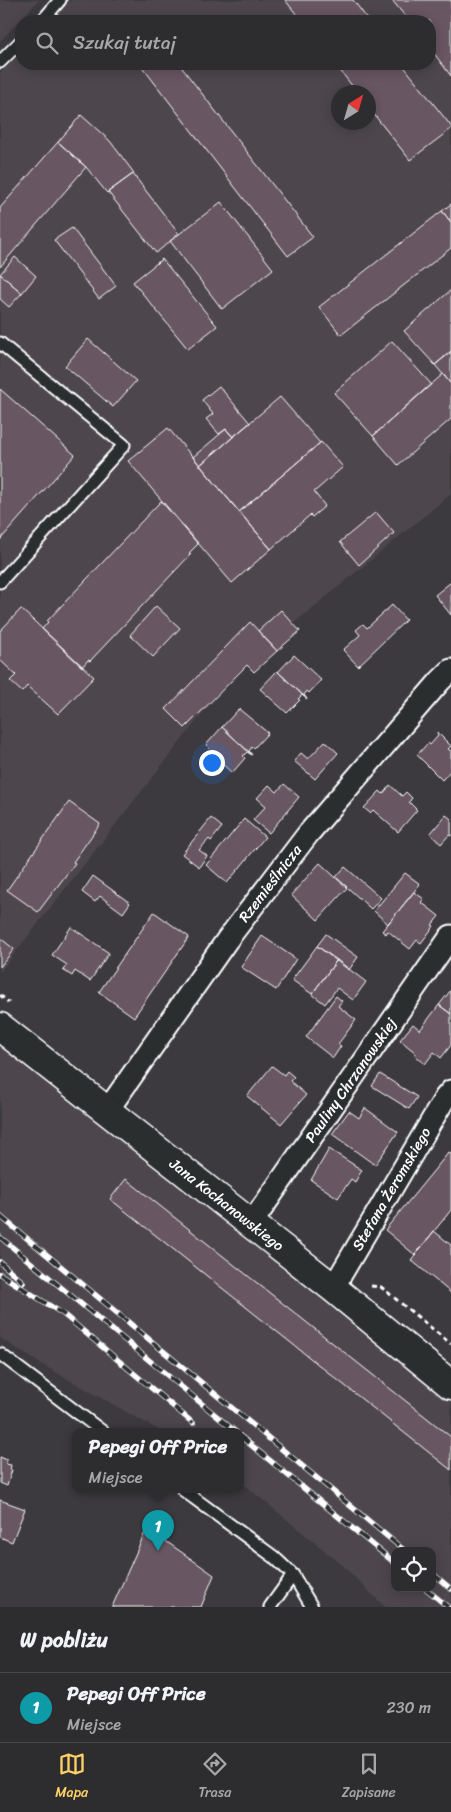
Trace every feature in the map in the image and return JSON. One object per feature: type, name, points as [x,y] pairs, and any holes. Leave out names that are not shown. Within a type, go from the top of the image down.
[{"type":"street","name":"Rzemieślnicza","points":[[107,1111],[227,940],[308,834],[451,670]]},
{"type":"street","name":"Pauliny Chrzanowskiej","points":[[250,1224],[451,936]]},
{"type":"street","name":"Jana Kochanowskiego","points":[[0,1026],[333,1288],[451,1385]]},
{"type":"street","name":"Stefana Żeromskiego","points":[[333,1288],[445,1098],[451,1091]]},
{"type":"lane","points":[[47,15],[60,0]]},
{"type":"lane","points":[[0,62],[15,47]]},
{"type":"lane","points":[[0,344],[124,445],[0,582]]},
{"type":"lane","points":[[0,1354],[98,1428]]},
{"type":"lane","points":[[187,1493],[274,1557],[293,1575],[312,1607]]},
{"type":"lane","points":[[270,1607],[293,1575]]},
{"type":"shaded area","points":[[0,0],[39,0],[25,15],[15,15],[15,25],[0,41]]},
{"type":"shaded area","points":[[71,0],[451,0],[451,494],[235,672],[0,972],[0,73],[15,58],[15,70],[436,70],[436,15],[57,15]]},
{"type":"shaded area","points":[[0,1038],[451,1388],[451,1607],[385,1607],[341,1564],[244,1484],[244,1428],[155,1428],[41,1364],[0,1338]]},
{"type":"building","points":[[285,0],[353,0],[364,15],[297,15]]},
{"type":"building","points":[[392,0],[451,0],[451,76],[436,56],[436,15],[404,15]]},
{"type":"building","points":[[145,70],[184,70],[313,237],[288,256]]},
{"type":"building","points":[[340,70],[407,70],[451,126],[451,129],[410,160],[376,117],[376,85],[352,85]]},
{"type":"building","points":[[81,115],[110,141],[134,173],[107,193],[86,167],[58,142]]},
{"type":"building","points":[[58,142],[86,167],[0,267],[0,208]]},
{"type":"building","points":[[133,174],[179,234],[156,253],[108,192]]},
{"type":"building","points":[[221,202],[273,269],[222,309],[170,241]]},
{"type":"building","points":[[451,204],[451,222],[442,211]]},
{"type":"building","points":[[442,211],[451,222],[451,248],[341,335],[319,307]]},
{"type":"building","points":[[72,228],[116,286],[99,299],[54,240]]},
{"type":"building","points":[[15,257],[36,276],[22,293],[0,274]]},
{"type":"building","points":[[162,259],[217,326],[188,349],[133,282]]},
{"type":"building","points":[[0,274],[22,293],[9,307],[0,299]]},
{"type":"building","points":[[451,290],[451,352],[435,365],[404,331]]},
{"type":"building","points":[[88,339],[136,381],[113,407],[65,366]]},
{"type":"building","points":[[392,341],[431,384],[373,436],[334,393]]},
{"type":"building","points":[[451,351],[451,384],[435,365]]},
{"type":"building","points":[[443,374],[451,384],[451,419],[398,465],[373,436]]},
{"type":"building","points":[[219,386],[250,423],[233,437],[226,429],[219,434],[206,419],[213,414],[202,400]]},
{"type":"building","points":[[0,389],[75,455],[0,540]]},
{"type":"building","points":[[280,397],[320,443],[239,512],[200,465]]},
{"type":"building","points":[[168,428],[271,549],[232,583],[128,461]]},
{"type":"building","points":[[226,429],[233,437],[200,465],[193,457]]},
{"type":"building","points":[[321,442],[343,467],[314,492],[325,506],[312,517],[310,515],[271,549],[239,512]]},
{"type":"building","points":[[161,501],[198,544],[189,553],[191,554],[90,661],[88,660],[82,667],[42,629],[47,621]]},
{"type":"building","points":[[376,512],[394,533],[359,565],[340,542]]},
{"type":"building","points":[[451,582],[451,615],[435,595]]},
{"type":"building","points":[[392,605],[406,620],[358,666],[343,650],[360,635],[356,630],[363,624],[367,628]]},
{"type":"building","points":[[156,606],[180,628],[153,657],[130,635]]},
{"type":"building","points":[[21,609],[94,677],[58,714],[27,686],[22,692],[10,681],[16,675],[0,660],[0,631]]},
{"type":"building","points":[[281,610],[300,631],[277,651],[258,631]]},
{"type":"building","points":[[250,622],[277,651],[254,672],[247,665],[185,728],[166,709]]},
{"type":"building","points":[[294,655],[321,680],[309,693],[307,691],[304,695],[307,699],[278,672]]},
{"type":"building","points":[[277,671],[307,699],[302,695],[298,699],[300,700],[287,713],[260,689]]},
{"type":"building","points":[[239,709],[268,733],[249,751],[252,755],[222,727]]},
{"type":"building","points":[[222,727],[252,755],[247,752],[243,756],[245,758],[232,773],[206,745]]},
{"type":"building","points":[[437,732],[451,746],[448,749],[451,751],[451,770],[442,780],[417,755],[428,743],[430,745],[438,736]]},
{"type":"building","points":[[325,741],[338,753],[315,779],[294,761],[301,753],[308,759]]},
{"type":"building","points":[[284,784],[299,797],[269,833],[253,820],[266,806],[257,798],[269,785],[277,792]]},
{"type":"building","points":[[390,785],[402,796],[406,792],[412,798],[409,802],[417,810],[398,832],[373,810],[370,813],[364,808],[380,791],[383,794]]},
{"type":"building","points":[[69,802],[100,824],[73,862],[75,863],[38,912],[7,890]]},
{"type":"building","points":[[446,815],[451,819],[451,836],[449,835],[441,844],[430,834]]},
{"type":"building","points":[[211,818],[222,827],[211,841],[209,839],[199,850],[207,856],[199,867],[182,854]]},
{"type":"building","points":[[244,819],[265,837],[227,883],[206,865]]},
{"type":"building","points":[[320,863],[347,888],[318,920],[291,895]]},
{"type":"building","points":[[345,867],[381,898],[371,909],[336,877]]},
{"type":"building","points":[[405,873],[420,884],[388,924],[374,911]]},
{"type":"building","points":[[93,876],[130,903],[123,913],[100,896],[95,902],[82,892]]},
{"type":"building","points":[[414,892],[424,899],[421,902],[439,916],[421,943],[417,940],[410,949],[388,931],[386,934],[382,931]]},
{"type":"building","points":[[154,912],[189,937],[134,1017],[99,992]]},
{"type":"building","points":[[71,927],[109,953],[90,981],[75,971],[72,976],[63,970],[67,965],[52,955]]},
{"type":"building","points":[[326,934],[358,957],[349,970],[317,946]]},
{"type":"building","points":[[262,936],[296,959],[276,990],[241,967]]},
{"type":"building","points":[[0,938],[14,949],[0,967]]},
{"type":"building","points":[[317,946],[337,960],[312,994],[292,980]]},
{"type":"building","points":[[337,960],[366,982],[353,1000],[337,988],[325,1004],[312,994]]},
{"type":"building","points":[[451,990],[451,1014],[439,1005]]},
{"type":"building","points":[[336,996],[342,1001],[338,1006],[356,1020],[338,1044],[341,1046],[333,1058],[306,1037]]},
{"type":"building","points":[[439,1005],[451,1014],[451,1045],[441,1058],[434,1052],[425,1064],[415,1055],[416,1053],[400,1040],[413,1024],[420,1030]]},
{"type":"building","points":[[272,1066],[284,1075],[287,1071],[294,1077],[290,1081],[306,1095],[281,1124],[247,1096]]},
{"type":"building","points":[[380,1074],[417,1097],[409,1109],[372,1086]]},
{"type":"building","points":[[365,1108],[398,1132],[375,1165],[332,1134],[349,1111],[359,1118]]},
{"type":"building","points":[[329,1149],[362,1170],[355,1182],[351,1179],[338,1198],[311,1180]]},
{"type":"building","points":[[449,1152],[451,1153],[451,1210],[415,1255],[385,1230]]},
{"type":"building","points":[[126,1179],[451,1437],[451,1470],[110,1199]]},
{"type":"building","points":[[434,1231],[451,1245],[451,1293],[411,1260]]},
{"type":"building","points":[[0,1457],[7,1460],[6,1464],[11,1465],[10,1470],[12,1470],[7,1486],[0,1483]]},
{"type":"building","points":[[0,1500],[25,1509],[12,1542],[0,1537]]},
{"type":"building","points":[[147,1528],[214,1575],[201,1607],[112,1607]]},
{"type":"railway","points":[[0,1216],[400,1547]]},
{"type":"railway","points":[[0,1237],[231,1428]]},
{"type":"railway","points":[[0,1262],[23,1282]]},
{"type":"railway","points":[[0,1274],[63,1314],[193,1423]]},
{"type":"railway","points":[[244,1439],[391,1560]]},
{"type":"railway","points":[[436,1576],[451,1589]]},
{"type":"railway","points":[[430,1592],[448,1607]]},
{"type":"place","name":"Pepegi Off Price","points":[[158,1551]]}]
